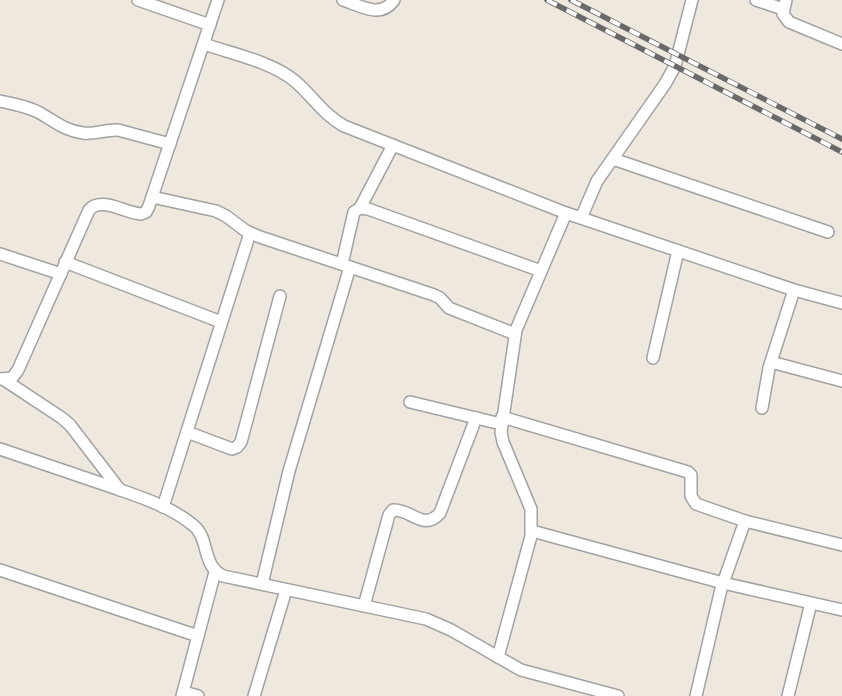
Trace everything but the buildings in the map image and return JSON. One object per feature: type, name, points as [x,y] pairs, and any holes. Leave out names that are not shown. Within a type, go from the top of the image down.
[{"type":"street","points":[[138,0],[210,25]]},
{"type":"street","points":[[2,379],[12,378],[18,370],[88,210],[92,206],[102,204],[141,214],[146,212],[218,0]]},
{"type":"street","points":[[343,0],[375,11],[389,8],[394,0]]},
{"type":"street","points":[[581,218],[597,180],[665,84],[675,66],[692,0]]},
{"type":"street","points":[[756,0],[785,5],[783,14],[789,22],[842,44]]},
{"type":"street","points":[[204,44],[269,66],[285,74],[296,82],[333,120],[393,145],[566,213],[794,290],[842,303]]},
{"type":"street","points":[[0,101],[36,111],[56,124],[81,133],[92,134],[109,129],[118,130],[170,144]]},
{"type":"street","points":[[262,584],[289,471],[346,265],[354,212],[360,208],[393,145]]},
{"type":"street","points":[[613,159],[828,232]]},
{"type":"street","points":[[152,197],[216,211],[250,233],[434,295],[449,308],[515,334]]},
{"type":"street","points":[[360,208],[368,209],[541,271]]},
{"type":"street","points":[[498,657],[532,531],[531,509],[503,442],[502,420],[515,334],[566,213]]},
{"type":"street","points":[[164,507],[250,233]]},
{"type":"street","points":[[653,358],[678,251]]},
{"type":"street","points":[[0,254],[60,274]]},
{"type":"street","points":[[65,262],[222,322]]},
{"type":"street","points":[[762,408],[771,362],[794,290]]},
{"type":"street","points":[[187,432],[232,449],[241,442],[280,296]]},
{"type":"street","points":[[771,362],[842,381]]},
{"type":"street","points":[[2,379],[62,418],[120,490]]},
{"type":"street","points":[[410,402],[476,418],[502,420],[688,472],[691,475],[691,496],[696,504],[745,521],[842,544]]},
{"type":"street","points":[[364,606],[389,514],[393,510],[399,510],[422,521],[435,519],[440,513],[476,418]]},
{"type":"street","points":[[0,449],[164,507],[194,526],[200,535],[211,566],[215,572],[223,576],[426,620],[438,624],[520,670],[618,696]]},
{"type":"street","points":[[696,696],[723,583],[745,521]]},
{"type":"street","points":[[532,531],[723,583],[842,610]]},
{"type":"street","points":[[0,570],[198,636]]},
{"type":"street","points":[[198,696],[183,694],[215,572]]},
{"type":"street","points":[[254,696],[286,590]]},
{"type":"street","points":[[788,696],[811,603]]},
{"type":"railway","points":[[547,0],[842,152]]},
{"type":"railway","points":[[571,0],[842,139]]}]
